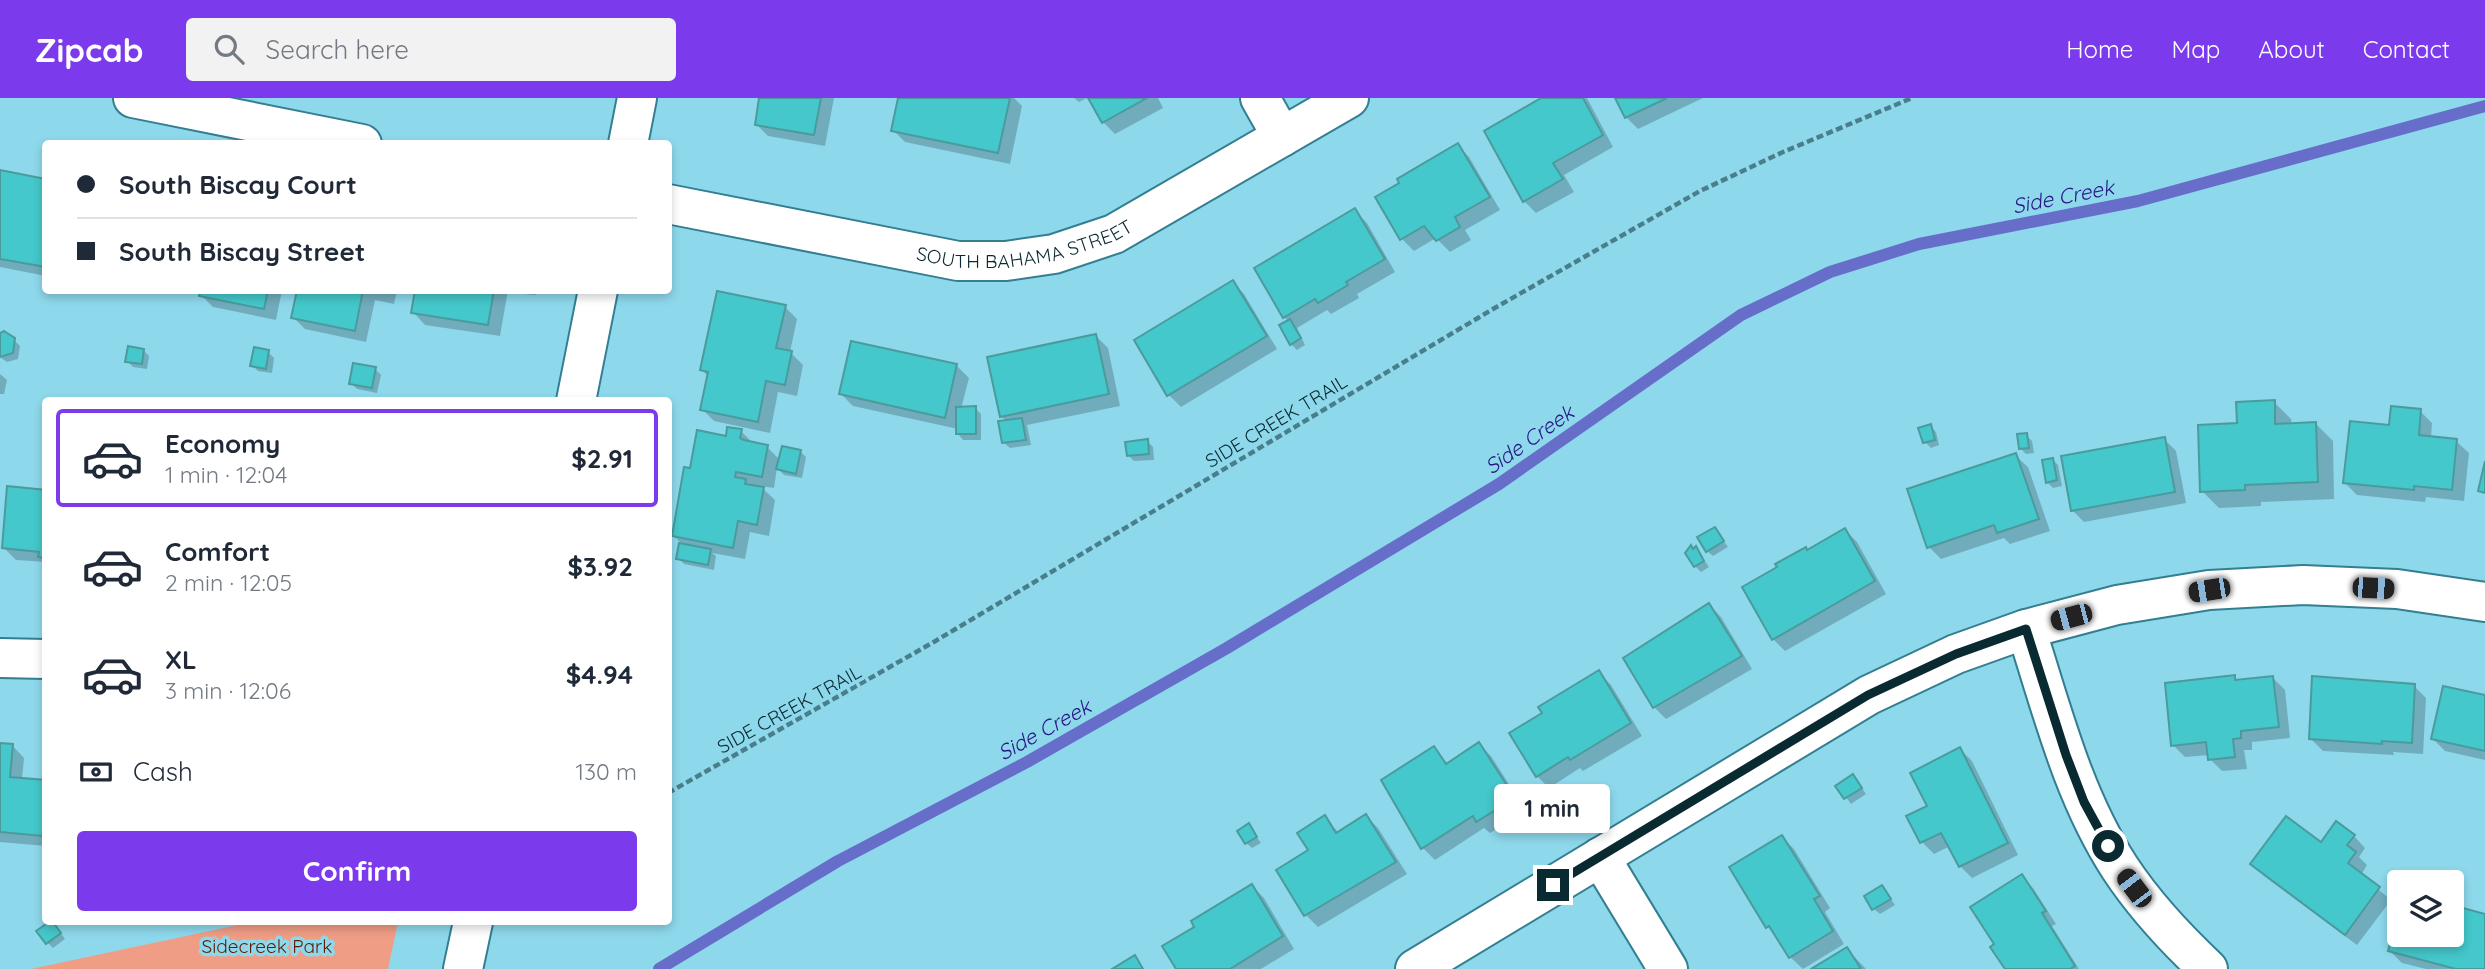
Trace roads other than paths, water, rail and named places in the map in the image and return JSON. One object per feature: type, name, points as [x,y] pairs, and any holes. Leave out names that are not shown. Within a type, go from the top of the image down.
[{"type":"street","points":[[133,98],[342,140]]},
{"type":"street","points":[[629,140],[638,98]]},
{"type":"street","points":[[1260,98],[1282,137]]},
{"type":"street","name":"SOUTH BAHAMA STREET","points":[[672,205],[958,261],[1006,261],[1054,254],[1114,234],[1349,98]]},
{"type":"street","points":[[577,397],[597,294]]},
{"type":"street","points":[[1415,969],[1868,695],[1956,654],[2026,629],[2116,605],[2209,590],[2316,585],[2397,589],[2485,602]]},
{"type":"street","points":[[2026,629],[2066,755],[2084,802],[2119,868],[2165,928],[2208,969]]},
{"type":"street","points":[[0,659],[42,659]]},
{"type":"street","points":[[1600,857],[1668,969]]},
{"type":"street","points":[[463,969],[472,925]]},
{"type":"waterway","name":"Side Creek","points":[[659,969],[838,861],[1027,762],[1227,648],[1499,484],[1741,315],[1830,272],[1919,244],[2138,201],[2485,106]]},
{"type":"park label","name":"Sidecreek Park","points":[[267,946]]}]
